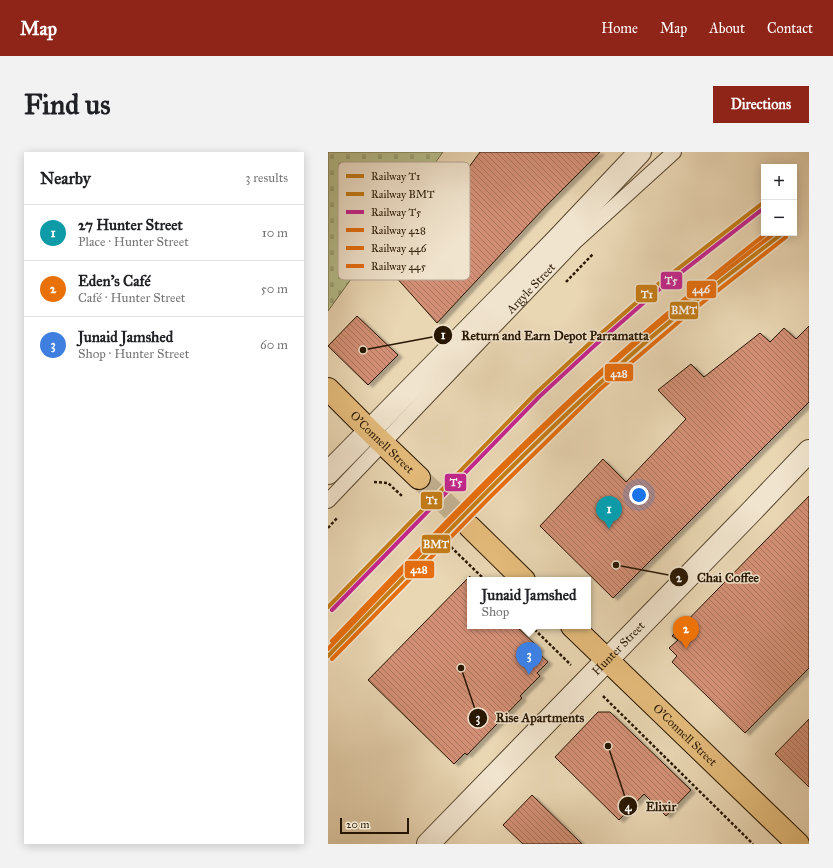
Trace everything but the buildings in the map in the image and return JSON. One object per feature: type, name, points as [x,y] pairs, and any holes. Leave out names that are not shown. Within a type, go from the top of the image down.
[{"type":"main road","name":"O'Connell Street","points":[[328,389],[419,478]]},
{"type":"main road","points":[[470,527],[521,577]]},
{"type":"main road","name":"O'Connell Street","points":[[575,629],[798,844]]},
{"type":"street","name":"Argyle Street","points":[[328,473],[376,437],[556,240],[640,152]]},
{"type":"street","name":"Hunter Street","points":[[428,844],[809,451]]},
{"type":"lane","name":"Argyle Street","points":[[328,501],[376,437],[576,241],[674,152]]},
{"type":"path","points":[[374,482],[388,484],[402,496]]},
{"type":"path","points":[[451,547],[482,577]]},
{"type":"path","points":[[534,629],[568,662]]},
{"type":"path","points":[[605,699],[753,844]]},
{"type":"green space","points":[[328,152],[443,152],[436,162],[338,162],[338,280],[350,280],[328,311]]},
{"type":"tunnel","points":[[419,478],[470,527]]},
{"type":"rail line","name":"T1","points":[[328,607],[536,393],[653,288],[761,204]]},
{"type":"rail line","name":"T5","points":[[332,610],[539,397],[656,292],[761,210]]},
{"type":"rail line","name":"445","points":[[332,641],[462,506],[562,408],[617,357],[701,285],[763,236]]},
{"type":"rail line","name":"446","points":[[328,649],[466,506],[536,436],[608,368],[711,282],[771,236]]},
{"type":"rail line","name":"BMT","points":[[328,656],[502,476],[574,407],[631,354],[779,236]]},
{"type":"rail line","name":"428","points":[[332,659],[488,499],[599,390],[688,314],[786,237]]},
{"type":"place","name":"Return and Earn Depot Parramatta","points":[[363,350]]},
{"type":"place","name":"27 Hunter Street","points":[[609,529]]},
{"type":"place","name":"Chai Coffee","points":[[616,565]]},
{"type":"place","name":"Eden's Café","points":[[686,649]]},
{"type":"place","name":"Rise Apartments","points":[[461,668]]},
{"type":"place","name":"Junaid Jamshed","points":[[529,675]]},
{"type":"place","name":"Elixir","points":[[608,746]]}]
